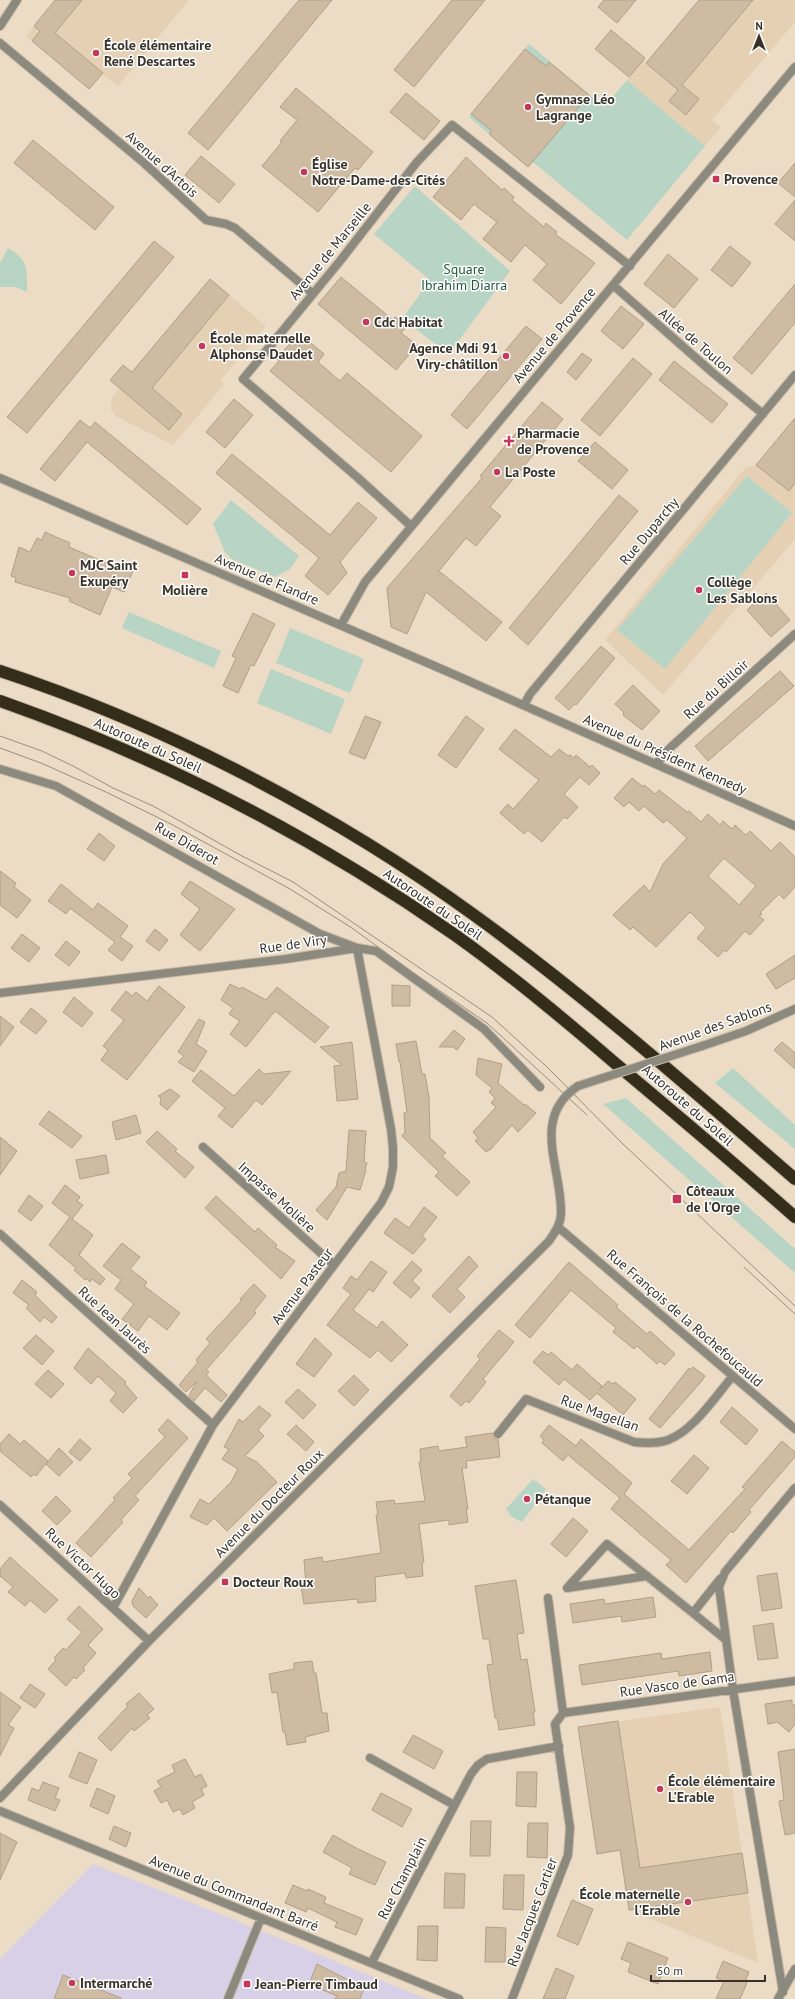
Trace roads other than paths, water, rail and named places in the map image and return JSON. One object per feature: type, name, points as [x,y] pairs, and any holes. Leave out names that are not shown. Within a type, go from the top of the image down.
[{"type":"highway","name":"Autoroute du Soleil","points":[[0,671],[119,716],[235,770],[354,836],[413,873],[474,914],[563,982],[795,1179]]},
{"type":"highway","name":"Autoroute du Soleil","points":[[0,700],[112,743],[229,798],[343,862],[402,899],[507,974],[580,1032],[795,1216]]},
{"type":"street","points":[[0,26],[17,0]]},
{"type":"street","name":"Avenue d'Artois","points":[[0,42],[144,163],[206,220],[226,224],[235,228],[312,293]]},
{"type":"street","name":"Avenue de Provence","points":[[341,625],[365,582],[795,67]]},
{"type":"street","name":"Avenue de Marseille","points":[[411,526],[357,477],[243,379],[312,293],[340,261],[417,162],[452,125],[630,266]]},
{"type":"street","name":"Allée de Toulon","points":[[613,285],[713,373],[763,414]]},
{"type":"street","name":"Rue Duparchy","points":[[524,705],[530,694],[795,374]]},
{"type":"street","name":"Avenue de Flandre","points":[[0,478],[524,705]]},
{"type":"street","name":"Rue du Billoir","points":[[656,764],[670,748],[795,634]]},
{"type":"street","name":"Avenue du Président Kennedy","points":[[524,705],[795,826]]},
{"type":"street","name":"Rue Diderot","points":[[0,769],[56,786],[320,934],[357,948]]},
{"type":"street","name":"Rue de Viry","points":[[0,993],[286,959],[357,948],[376,951],[484,1029],[540,1088]]},
{"type":"street","name":"Avenue Pasteur","points":[[113,1608],[212,1425],[381,1203],[389,1187],[393,1167],[391,1129],[357,948]]},
{"type":"street","name":"Avenue des Sablons","points":[[558,1227],[561,1214],[553,1160],[551,1131],[554,1115],[566,1096],[578,1086],[746,1031],[795,1009]]},
{"type":"street","name":"Impasse Molière","points":[[204,1147],[334,1265]]},
{"type":"street","name":"Rue François de la Rochefoucauld","points":[[558,1227],[604,1265],[732,1377],[795,1429]]},
{"type":"street","name":"Avenue du Docteur Roux","points":[[0,1798],[149,1641],[549,1241],[558,1227]]},
{"type":"street","name":"Rue Jean Jaurès","points":[[0,1234],[212,1425]]},
{"type":"street","name":"Rue Magellan","points":[[498,1434],[526,1399],[634,1442],[651,1443],[667,1441],[681,1434],[732,1377]]},
{"type":"street","points":[[693,1613],[795,1488]]},
{"type":"street","name":"Rue Victor Hugo","points":[[0,1505],[149,1641]]},
{"type":"street","points":[[647,1576],[567,1588],[606,1544],[647,1576],[726,1640]]},
{"type":"street","points":[[725,1572],[719,1587],[726,1640],[781,1995]]},
{"type":"street","name":"Rue Jacques Cartier","points":[[512,1999],[568,1855],[570,1828],[555,1724],[563,1713],[548,1598]]},
{"type":"street","name":"Rue Vasco de Gama","points":[[563,1713],[795,1681]]},
{"type":"street","name":"Rue Champlain","points":[[372,1962],[471,1774],[478,1765],[487,1759],[559,1746]]},
{"type":"street","points":[[370,1758],[454,1806]]},
{"type":"street","name":"Avenue du Commandant Barré","points":[[0,1811],[372,1962],[459,1999]]},
{"type":"street","points":[[228,1999],[261,1918]]},
{"type":"street","points":[[781,1995],[795,1970]]},
{"type":"tram line","points":[[0,736],[42,751],[73,766],[113,788],[153,806],[242,856],[293,882],[492,1017],[548,1068],[623,1144],[795,1306]]},
{"type":"tram line","points":[[0,748],[41,763],[106,792],[171,824],[290,889],[352,928],[415,974],[487,1023],[587,1115]]},
{"type":"tram line","points":[[744,1267],[795,1314]]},
{"type":"place","name":"École élémentaire René Descartes","points":[[96,53]]},
{"type":"place","name":"Gymnase Léo Lagrange","points":[[528,107]]},
{"type":"place","name":"Église Notre-Dame-des-Cités","points":[[304,172]]},
{"type":"place","name":"Provence","points":[[716,179]]},
{"type":"place","name":"Cdc Habitat","points":[[366,322]]},
{"type":"place","name":"École maternelle Alphonse Daudet","points":[[202,346]]},
{"type":"place","name":"Agence Mdi 91 Viry-châtillon","points":[[506,356]]},
{"type":"place","name":"Pharmacie de Provence","points":[[509,441]]},
{"type":"place","name":"La Poste","points":[[497,472]]},
{"type":"place","name":"MJC Saint Exupéry","points":[[72,573]]},
{"type":"place","name":"Molière","points":[[185,575]]},
{"type":"place","name":"Collège Les Sablons","points":[[699,590]]},
{"type":"place","name":"Côteaux de l'Orge","points":[[677,1199]]},
{"type":"place","name":"Pétanque","points":[[527,1499]]},
{"type":"place","name":"Docteur Roux","points":[[225,1582]]},
{"type":"place","name":"École élémentaire L'Erable","points":[[660,1789]]},
{"type":"place","name":"École maternelle l'Erable","points":[[688,1902]]},
{"type":"place","name":"Intermarché","points":[[72,1983]]},
{"type":"place","name":"Jean-Pierre Timbaud","points":[[247,1984]]},
{"type":"park label","name":"Square Ibrahim Diarra","points":[[464,278]]}]
